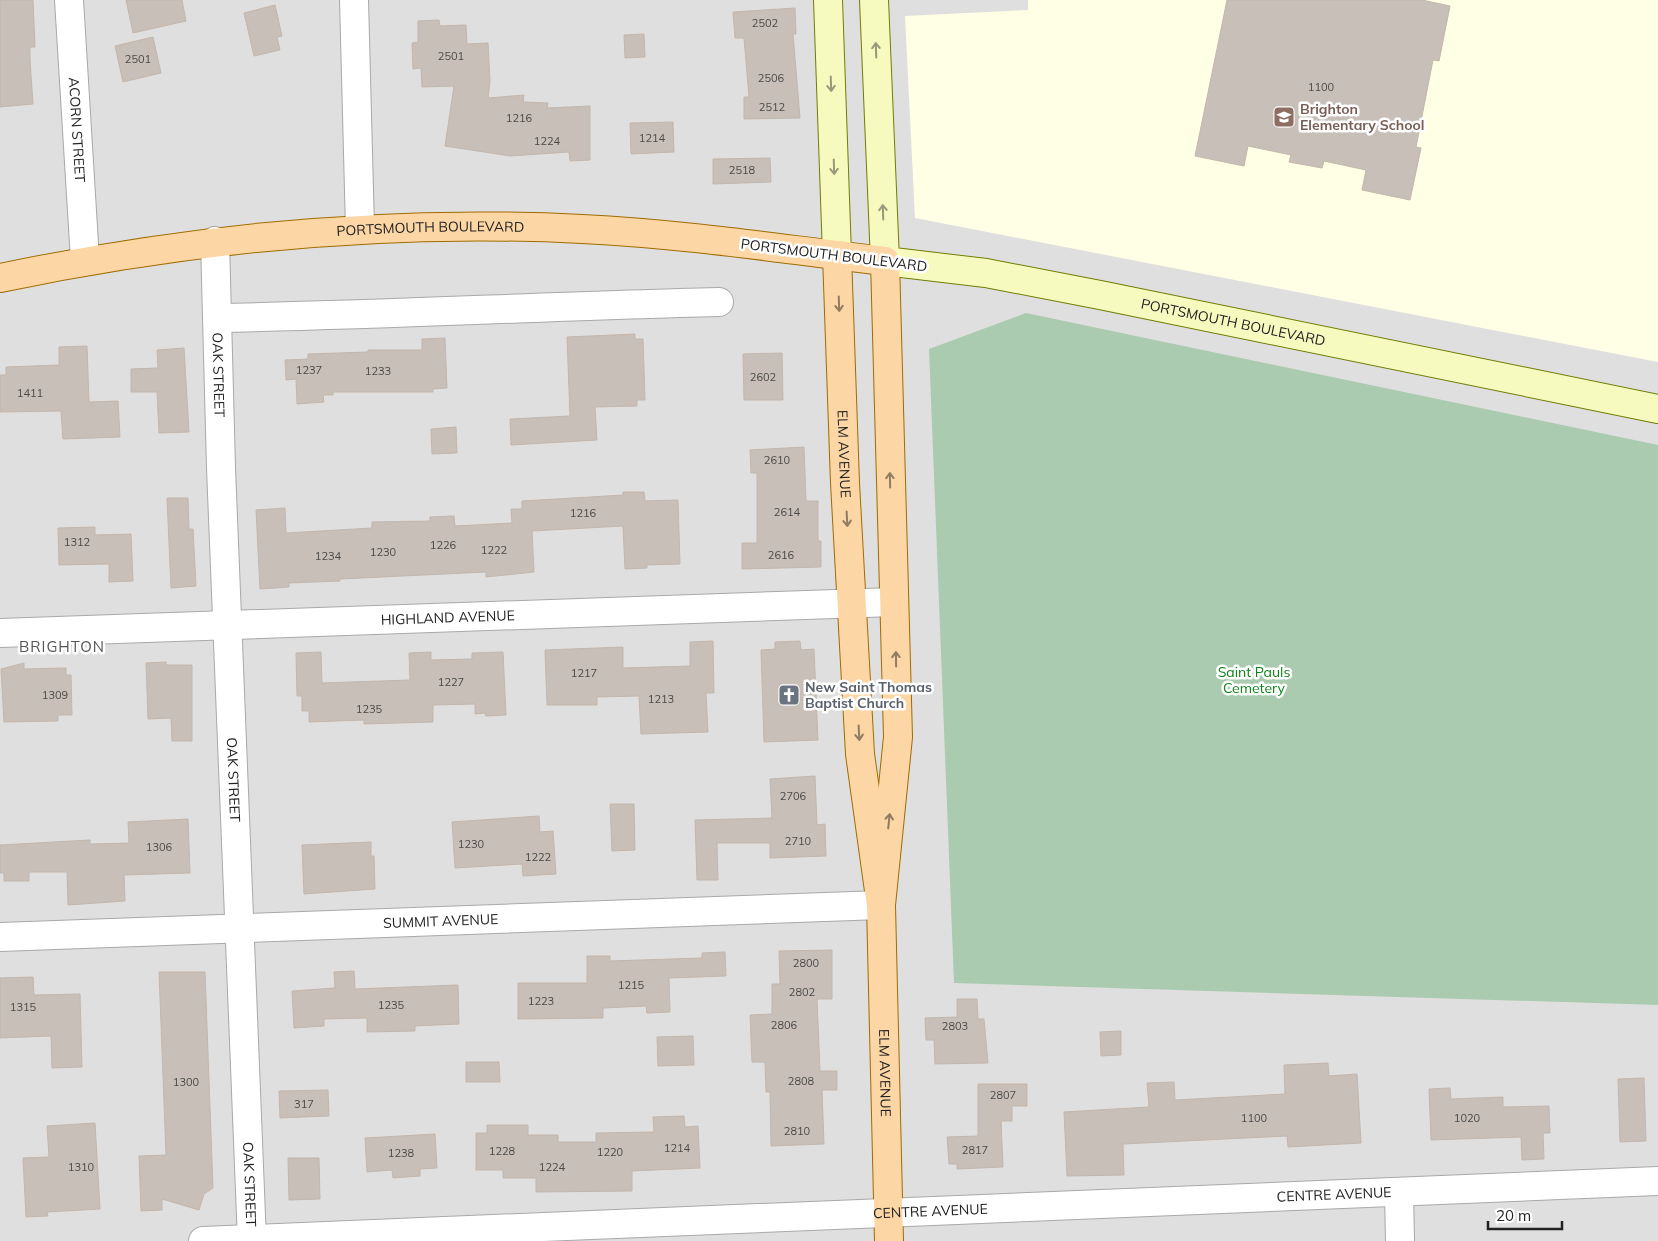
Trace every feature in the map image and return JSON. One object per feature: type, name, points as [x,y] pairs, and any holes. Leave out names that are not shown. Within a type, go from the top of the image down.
[{"type":"main road","name":"ELM AVENUE","points":[[828,0],[837,255],[860,754],[881,905],[889,1241]]},
{"type":"main road","name":"ELM AVENUE","points":[[874,0],[885,261],[898,737],[881,905]]},
{"type":"main road","name":"PORTSMOUTH BOULEVARD","points":[[0,278],[85,260],[215,241],[360,229],[465,226],[583,229],[700,238],[986,273],[1658,409]]},
{"type":"street","name":"ACORN STREET","points":[[68,0],[85,260]]},
{"type":"street","points":[[354,0],[360,229]]},
{"type":"street","name":"OAK STREET","points":[[215,241],[227,624],[252,1240]]},
{"type":"street","points":[[217,318],[374,315],[549,306],[719,302]]},
{"type":"street","name":"HIGHLAND AVENUE","points":[[0,632],[894,602]]},
{"type":"street","name":"SUMMIT AVENUE","points":[[0,938],[881,905]]},
{"type":"street","name":"CENTRE AVENUE","points":[[202,1241],[1658,1181]]},
{"type":"street","points":[[1400,1193],[1400,1241]]},
{"type":"shaded area","points":[[0,0],[1658,0],[1658,1241],[0,1241]]},
{"type":"shaded area","name":"Brighton Elementary School","points":[[1028,0],[1658,0],[1658,362],[915,218],[905,16],[1028,10]]},
{"type":"green space","name":"Saint Pauls Cemetery","points":[[1026,313],[1658,445],[1658,1005],[954,983],[929,349]]},
{"type":"building","points":[[0,0],[33,0],[35,47],[30,47],[30,60],[33,104],[0,107]]},
{"type":"building","points":[[126,0],[182,0],[186,21],[133,33]]},
{"type":"building","points":[[1227,0],[1422,0],[1450,6],[1439,61],[1433,60],[1416,147],[1421,148],[1410,200],[1362,190],[1366,170],[1324,161],[1322,168],[1289,162],[1291,155],[1248,146],[1244,166],[1195,156]]},
{"type":"building","points":[[275,5],[282,36],[277,37],[280,50],[254,56],[244,13]]},
{"type":"building","points":[[795,8],[796,34],[793,34],[800,118],[744,119],[744,97],[749,97],[744,38],[735,38],[733,12]]},
{"type":"building","points":[[439,20],[440,26],[466,25],[467,44],[488,43],[490,81],[488,98],[524,95],[523,102],[548,103],[547,108],[590,106],[590,160],[570,161],[569,152],[510,156],[445,146],[454,86],[422,87],[421,68],[413,69],[412,43],[418,42],[418,21]]},
{"type":"building","points":[[644,34],[645,57],[625,58],[624,35]]},
{"type":"building","points":[[153,37],[161,73],[123,82],[115,46]]},
{"type":"building","points":[[673,122],[674,152],[631,154],[630,123]]},
{"type":"building","points":[[770,158],[771,182],[713,184],[713,159]]},
{"type":"building","points":[[635,334],[635,339],[643,339],[645,400],[637,400],[637,406],[595,407],[597,440],[511,445],[510,419],[570,416],[567,337]]},
{"type":"building","points":[[445,338],[447,388],[433,389],[433,392],[333,392],[333,395],[323,395],[324,402],[297,404],[296,379],[286,380],[285,360],[308,359],[308,354],[368,352],[368,350],[422,350],[422,339]]},
{"type":"building","points":[[87,346],[89,402],[118,401],[120,437],[63,439],[61,411],[0,412],[0,375],[6,375],[6,367],[59,365],[59,347]]},
{"type":"building","points":[[184,348],[189,432],[159,433],[157,392],[131,392],[131,369],[158,368],[157,350]]},
{"type":"building","points":[[782,353],[783,400],[744,400],[743,354]]},
{"type":"building","points":[[456,427],[457,453],[432,454],[431,429]]},
{"type":"building","points":[[804,447],[806,501],[818,501],[818,541],[821,541],[821,567],[742,569],[742,543],[757,543],[757,473],[751,473],[750,450]]},
{"type":"building","points":[[623,492],[644,492],[645,501],[678,500],[680,564],[647,565],[647,568],[625,569],[623,526],[532,531],[534,572],[486,577],[486,572],[340,579],[340,581],[289,583],[289,587],[260,589],[256,510],[285,508],[286,533],[372,528],[372,522],[430,521],[430,517],[454,516],[455,526],[512,523],[511,509],[522,509],[522,501],[623,495]]},
{"type":"building","points":[[167,498],[188,498],[189,529],[193,529],[196,586],[171,588]]},
{"type":"building","points":[[95,527],[95,535],[131,534],[133,581],[109,582],[109,564],[59,565],[58,528]]},
{"type":"building","points":[[713,641],[714,693],[706,693],[708,732],[641,734],[639,696],[597,697],[597,705],[547,705],[545,650],[623,647],[623,668],[690,666],[690,642]]},
{"type":"building","name":"New Saint Thomas Baptist Church","points":[[800,641],[801,650],[814,649],[818,740],[764,742],[761,650],[775,649],[775,642]]},
{"type":"building","points":[[321,652],[322,683],[410,680],[409,653],[431,652],[431,660],[472,659],[472,653],[503,652],[506,715],[486,716],[485,713],[475,714],[475,704],[433,705],[433,722],[364,724],[364,720],[309,722],[309,711],[302,711],[302,696],[297,696],[296,653]]},
{"type":"building","points":[[166,662],[166,665],[192,665],[192,741],[172,741],[171,718],[148,719],[146,663]]},
{"type":"building","points":[[24,663],[24,669],[66,668],[66,675],[71,675],[72,715],[58,715],[58,721],[4,722],[1,669]]},
{"type":"building","points":[[815,776],[817,825],[825,824],[826,856],[770,858],[770,843],[717,843],[718,880],[697,880],[695,820],[772,818],[770,779]]},
{"type":"building","points":[[610,804],[634,804],[635,850],[612,851]]},
{"type":"building","points":[[539,816],[540,832],[553,831],[556,874],[523,876],[522,864],[455,868],[452,822]]},
{"type":"building","points":[[188,819],[190,873],[124,875],[125,901],[68,905],[67,872],[29,872],[29,881],[4,881],[4,873],[0,873],[0,845],[90,840],[90,844],[129,843],[128,822]]},
{"type":"building","points":[[371,842],[371,856],[374,856],[375,889],[304,894],[302,845]]},
{"type":"building","points":[[832,950],[832,999],[817,999],[820,1071],[837,1071],[837,1090],[822,1090],[824,1144],[771,1146],[770,1092],[766,1092],[765,1062],[752,1062],[750,1015],[772,1014],[772,984],[780,984],[779,951]]},
{"type":"building","points":[[725,952],[726,976],[669,978],[670,1012],[647,1013],[646,1006],[603,1008],[603,1018],[518,1019],[518,983],[587,983],[587,956],[610,956],[610,961],[702,958],[702,953]]},
{"type":"building","points":[[354,971],[355,989],[458,985],[459,1024],[415,1026],[415,1031],[367,1032],[367,1018],[324,1019],[324,1026],[294,1028],[292,991],[335,988],[334,972]]},
{"type":"building","points":[[159,972],[205,972],[213,1188],[204,1194],[199,1210],[162,1199],[162,1210],[141,1211],[139,1156],[166,1155]]},
{"type":"building","points":[[33,977],[34,995],[80,994],[82,1067],[52,1068],[51,1036],[0,1038],[0,978]]},
{"type":"building","points":[[957,999],[977,999],[978,1019],[984,1019],[988,1063],[935,1064],[934,1040],[926,1040],[925,1018],[957,1017]]},
{"type":"building","points":[[1121,1031],[1121,1055],[1101,1056],[1100,1032]]},
{"type":"building","points":[[693,1036],[694,1065],[658,1066],[657,1037]]},
{"type":"building","points":[[466,1062],[499,1062],[500,1082],[466,1082]]},
{"type":"building","points":[[1328,1063],[1329,1076],[1357,1074],[1361,1143],[1288,1147],[1287,1136],[1123,1144],[1124,1175],[1067,1176],[1064,1112],[1149,1107],[1147,1083],[1174,1082],[1175,1100],[1285,1094],[1284,1065]]},
{"type":"building","points":[[1644,1078],[1646,1141],[1620,1142],[1618,1079]]},
{"type":"building","points":[[978,1084],[1027,1084],[1027,1106],[1012,1106],[1012,1121],[1001,1121],[1003,1167],[957,1169],[957,1164],[949,1164],[947,1137],[978,1136]]},
{"type":"building","points":[[1450,1088],[1451,1099],[1503,1097],[1503,1107],[1549,1106],[1550,1133],[1543,1133],[1544,1159],[1522,1160],[1521,1137],[1431,1140],[1429,1089]]},
{"type":"building","points":[[328,1090],[329,1116],[280,1118],[279,1091]]},
{"type":"building","points":[[684,1116],[685,1127],[698,1126],[700,1168],[632,1171],[632,1191],[536,1192],[536,1178],[503,1178],[503,1170],[476,1170],[476,1133],[487,1133],[487,1125],[528,1125],[528,1135],[558,1135],[558,1142],[596,1142],[596,1133],[654,1132],[653,1117]]},
{"type":"building","points":[[95,1123],[100,1209],[47,1212],[48,1216],[26,1217],[23,1158],[49,1157],[47,1126]]},
{"type":"building","points":[[435,1134],[437,1168],[420,1169],[420,1176],[393,1178],[392,1170],[367,1172],[365,1138]]},
{"type":"building","points":[[288,1158],[319,1158],[320,1199],[289,1200]]},
{"type":"place","name":"Brighton Elementary School","points":[[1284,117]]},
{"type":"place","name":"New Saint Thomas Baptist Church","points":[[789,695]]},
{"type":"district","name":"BRIGHTON","points":[[62,647]]}]
